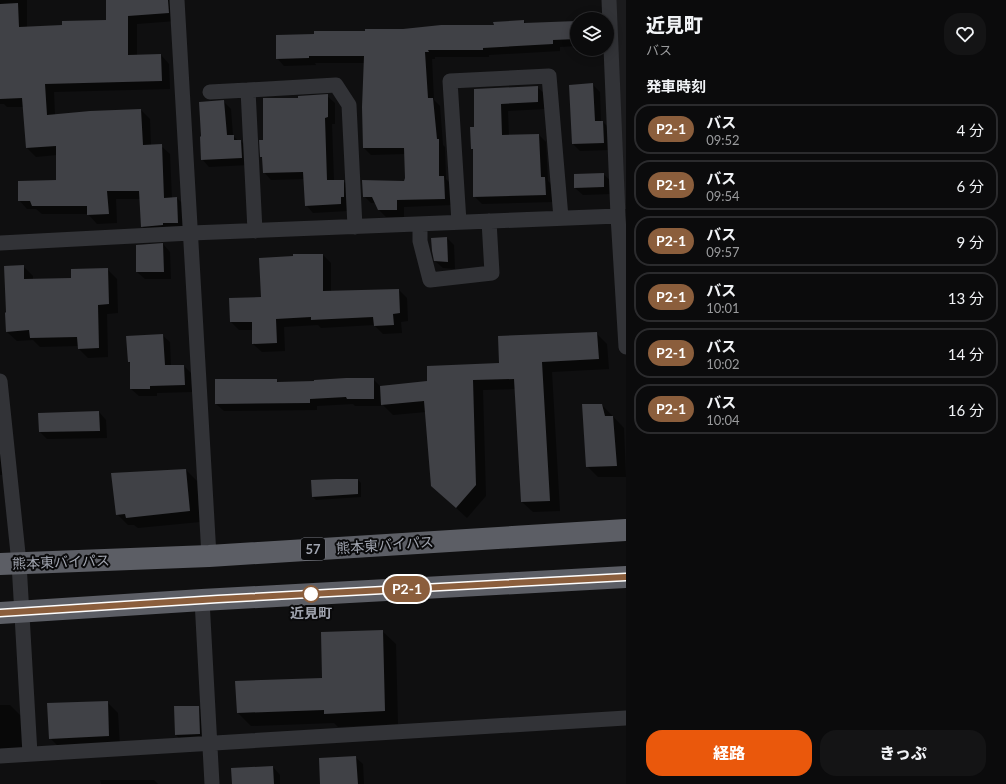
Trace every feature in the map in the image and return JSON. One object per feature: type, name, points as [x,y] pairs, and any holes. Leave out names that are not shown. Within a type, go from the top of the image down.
[{"type":"highway","name":"熊本東バイパス","points":[[10,564],[209,556],[626,530]]},
{"type":"highway","points":[[0,613],[202,600],[626,577]]},
{"type":"street","points":[[177,0],[209,556]]},
{"type":"street","points":[[609,0],[626,347]]},
{"type":"street","points":[[459,222],[450,80],[549,76],[561,218]]},
{"type":"street","points":[[210,92],[336,85],[350,105],[355,227]]},
{"type":"street","points":[[248,90],[255,231]]},
{"type":"street","points":[[0,243],[190,233],[561,218],[620,211]]},
{"type":"street","points":[[420,224],[420,241],[430,280],[492,273],[489,221]]},
{"type":"street","points":[[0,381],[10,564],[22,612],[30,754]]},
{"type":"street","points":[[202,600],[212,784]]},
{"type":"street","points":[[0,756],[626,718]]},
{"type":"shaded area","points":[[609,0],[626,0],[626,209],[617,209],[611,56],[614,56],[614,12],[609,12]]},
{"type":"building","points":[[106,0],[168,0],[169,13],[128,16],[128,55],[161,54],[162,81],[45,84],[47,115],[90,111],[141,109],[143,145],[162,144],[164,198],[177,197],[178,223],[163,223],[163,225],[141,227],[139,191],[107,191],[109,214],[87,215],[87,206],[32,206],[30,201],[18,201],[18,181],[56,180],[56,146],[26,148],[22,98],[0,99],[0,4],[18,3],[19,27],[62,25],[62,21],[106,20]]},
{"type":"building","points":[[524,20],[524,23],[570,21],[570,39],[553,40],[553,44],[483,48],[483,50],[428,50],[429,52],[425,52],[428,98],[433,98],[437,139],[439,139],[439,176],[444,176],[445,199],[397,200],[397,210],[378,210],[372,197],[363,197],[362,180],[404,181],[404,148],[363,148],[362,107],[364,56],[309,56],[309,58],[276,59],[276,35],[314,34],[314,31],[403,29],[441,25],[494,25],[493,22]]},
{"type":"building","points":[[593,83],[595,121],[603,121],[604,143],[572,144],[569,85]]},
{"type":"building","points":[[538,86],[538,102],[501,104],[502,135],[539,134],[541,177],[545,177],[546,195],[473,197],[473,149],[471,149],[470,127],[474,127],[474,89]]},
{"type":"building","points":[[328,94],[328,117],[325,118],[327,180],[344,180],[344,197],[341,197],[341,204],[305,206],[303,172],[263,173],[259,140],[263,140],[263,98],[298,98],[298,96]]},
{"type":"building","points":[[224,100],[227,135],[234,135],[234,140],[241,140],[242,158],[201,160],[199,102]]},
{"type":"building","points":[[604,173],[604,187],[574,188],[574,174]]},
{"type":"building","points":[[447,237],[448,262],[434,261],[431,238]]},
{"type":"building","points":[[163,243],[164,272],[136,272],[136,245]]},
{"type":"building","points":[[293,254],[323,254],[323,291],[399,289],[400,313],[393,314],[394,325],[374,326],[373,317],[311,320],[311,317],[276,319],[277,343],[252,344],[252,322],[230,322],[229,298],[261,297],[259,258],[293,256]]},
{"type":"building","points":[[24,265],[24,279],[71,278],[71,269],[108,268],[109,304],[98,305],[99,348],[78,349],[77,337],[30,338],[29,330],[6,332],[4,266]]},
{"type":"building","points":[[597,332],[599,359],[542,362],[550,501],[521,502],[514,379],[473,380],[476,485],[456,508],[431,486],[424,401],[381,405],[380,386],[427,381],[427,366],[499,363],[498,336]]},
{"type":"building","points":[[163,334],[165,365],[184,365],[185,385],[150,386],[150,389],[130,389],[130,362],[128,362],[126,336]]},
{"type":"building","points":[[374,378],[374,399],[347,399],[346,397],[310,399],[310,403],[215,404],[215,379],[277,379],[277,382]]},
{"type":"building","points":[[582,404],[602,404],[605,416],[613,416],[617,466],[586,467]]},
{"type":"building","points":[[99,411],[100,431],[39,432],[38,413]]},
{"type":"building","points":[[186,469],[190,511],[126,518],[125,514],[116,515],[111,473]]},
{"type":"building","points":[[358,479],[358,494],[312,497],[311,480]]},
{"type":"building","points":[[383,630],[385,711],[324,714],[324,710],[237,713],[235,681],[322,678],[321,632]]},
{"type":"building","points":[[108,701],[109,736],[49,739],[47,703]]},
{"type":"building","points":[[174,706],[199,706],[200,734],[175,735]]},
{"type":"building","points":[[356,756],[358,784],[320,784],[319,758]]},
{"type":"building","points":[[273,766],[274,784],[232,784],[231,768]]},
{"type":"bus line","name":"P2-1","points":[[0,613],[218,599],[626,577]]},
{"type":"place","name":"近見町","points":[[311,594]]}]
